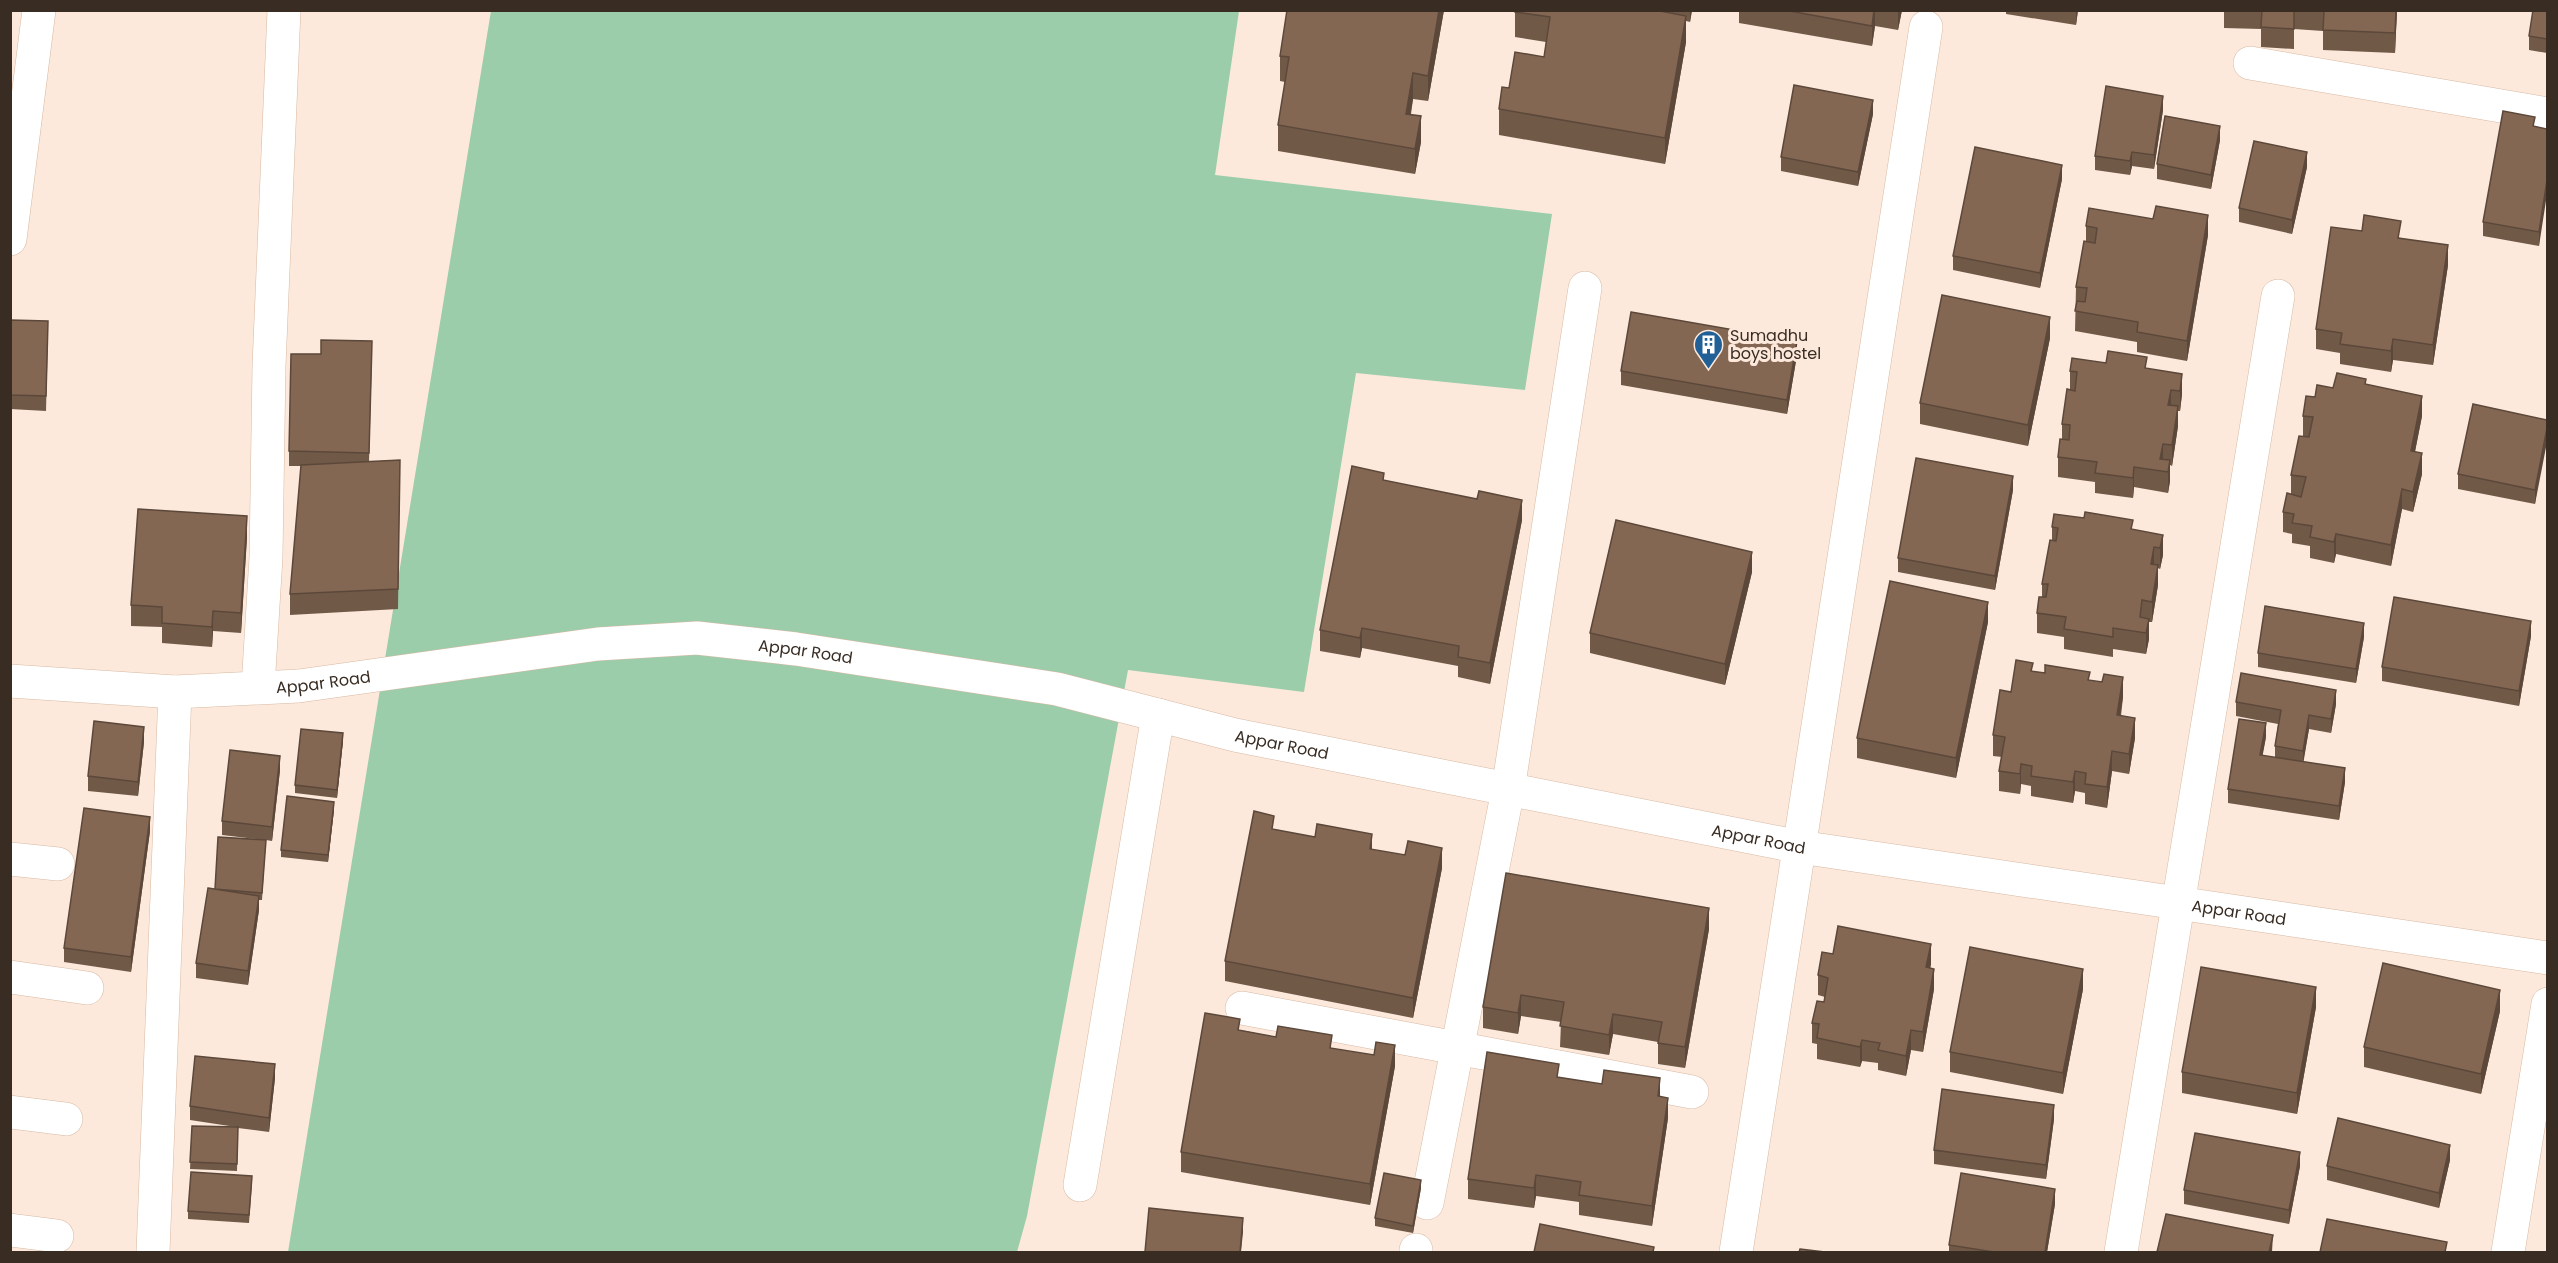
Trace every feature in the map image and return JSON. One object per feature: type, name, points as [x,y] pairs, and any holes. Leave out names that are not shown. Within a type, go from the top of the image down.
[{"type":"street","points":[[10,239],[39,10]]},
{"type":"street","points":[[258,687],[266,557],[268,366],[284,10]]},
{"type":"street","points":[[1737,1252],[1847,524],[1926,27]]},
{"type":"street","points":[[2250,63],[2547,114]]},
{"type":"street","points":[[1427,1203],[1508,790],[1585,288]]},
{"type":"street","points":[[2121,1252],[2278,297]]},
{"type":"street","name":"Appar Road","points":[[10,681],[175,692],[299,686],[598,644],[697,638],[796,649],[1057,689],[1235,735],[1800,847],[2547,958]]},
{"type":"street","points":[[153,1252],[175,692]]},
{"type":"street","points":[[1080,1185],[1158,715]]},
{"type":"street","points":[[10,859],[58,864]]},
{"type":"street","points":[[10,977],[87,988]]},
{"type":"street","points":[[2508,1252],[2547,1004]]},
{"type":"street","points":[[1242,1008],[1692,1092]]},
{"type":"street","points":[[10,1112],[66,1119]]},
{"type":"street","points":[[10,1230],[57,1236]]},
{"type":"green space","points":[[491,11],[1239,11],[1215,175],[1552,214],[1525,390],[1356,373],[1304,692],[1128,670],[1027,1216],[1017,1252],[288,1252]]},
{"type":"building","points":[[1287,10],[1439,10],[1428,76],[1413,73],[1406,114],[1421,116],[1415,149],[1278,125],[1289,57],[1280,56]]},
{"type":"building","points":[[1515,10],[1655,10],[1686,16],[1665,138],[1499,109],[1502,87],[1509,88],[1515,52],[1544,57],[1550,17],[1515,12]]},
{"type":"building","points":[[1784,10],[1874,10],[1872,26]]},
{"type":"building","points":[[2262,10],[2294,10],[2294,29],[2261,27]]},
{"type":"building","points":[[2321,10],[2396,10],[2395,33],[2323,30],[2324,11]]},
{"type":"building","points":[[2533,10],[2547,10],[2547,39],[2529,36]]},
{"type":"building","points":[[1794,85],[1873,100],[1858,172],[1781,157]]},
{"type":"building","points":[[2106,86],[2163,96],[2154,155],[2132,152],[2130,161],[2095,156]]},
{"type":"building","points":[[2503,111],[2535,117],[2533,126],[2547,129],[2547,180],[2539,232],[2483,222]]},
{"type":"building","points":[[2165,116],[2220,126],[2211,175],[2157,164]]},
{"type":"building","points":[[2254,141],[2307,152],[2292,220],[2239,208]]},
{"type":"building","points":[[1975,147],[2062,165],[2040,273],[1953,256]]},
{"type":"building","points":[[2156,206],[2208,215],[2187,341],[2137,332],[2138,322],[2075,311],[2077,301],[2085,302],[2087,288],[2076,287],[2084,241],[2095,243],[2097,228],[2086,226],[2089,208],[2153,219]]},
{"type":"building","points":[[2364,215],[2401,221],[2398,238],[2448,245],[2433,345],[2393,339],[2391,351],[2340,344],[2342,333],[2316,329],[2331,227],[2362,231]]},
{"type":"building","points":[[1942,295],[2050,317],[2028,425],[1920,403]]},
{"type":"building","name":"Sumadhu boys hostel","points":[[1631,312],[1797,341],[1787,400],[1621,371]]},
{"type":"building","points":[[10,320],[48,321],[46,396],[10,395]]},
{"type":"building","points":[[321,340],[372,341],[369,453],[289,451],[291,354],[321,354]]},
{"type":"building","points":[[2108,351],[2147,357],[2145,368],[2182,374],[2180,391],[2171,390],[2168,405],[2178,406],[2172,445],[2163,444],[2160,459],[2170,460],[2168,472],[2134,467],[2133,478],[2095,473],[2097,462],[2058,457],[2060,439],[2069,440],[2070,425],[2062,424],[2067,389],[2075,391],[2077,372],[2070,371],[2072,358],[2106,363]]},
{"type":"building","points":[[2337,373],[2366,379],[2365,384],[2422,396],[2411,451],[2422,453],[2413,492],[2402,489],[2391,545],[2336,534],[2334,542],[2310,537],[2312,526],[2292,523],[2294,514],[2283,512],[2287,493],[2301,497],[2306,477],[2291,475],[2299,436],[2309,437],[2313,417],[2303,416],[2306,396],[2315,397],[2317,385],[2333,388]]},
{"type":"building","points":[[2473,404],[2547,420],[2535,490],[2458,474]]},
{"type":"building","points":[[1916,458],[2013,476],[1995,576],[1898,558]]},
{"type":"building","points":[[400,460],[398,589],[290,594],[301,465]]},
{"type":"building","points":[[1352,466],[1384,473],[1383,480],[1477,499],[1479,491],[1522,500],[1490,663],[1458,657],[1459,646],[1362,628],[1360,638],[1320,630]]},
{"type":"building","points":[[138,509],[247,516],[241,613],[213,611],[212,627],[162,623],[162,607],[131,605]]},
{"type":"building","points":[[2085,512],[2133,520],[2131,529],[2163,535],[2160,548],[2154,547],[2151,564],[2158,565],[2152,602],[2142,600],[2140,617],[2149,619],[2146,633],[2113,628],[2113,637],[2064,629],[2066,617],[2037,613],[2039,597],[2046,597],[2048,584],[2042,584],[2050,540],[2056,541],[2058,528],[2052,527],[2054,514],[2084,518]]},
{"type":"building","points":[[1616,520],[1752,552],[1725,664],[1590,633]]},
{"type":"building","points":[[1890,581],[1988,602],[1956,758],[1857,738]]},
{"type":"building","points":[[2394,597],[2531,621],[2519,691],[2382,667]]},
{"type":"building","points":[[2265,606],[2364,623],[2356,669],[2258,653]]},
{"type":"building","points":[[2016,660],[2033,663],[2031,671],[2045,673],[2045,665],[2090,672],[2088,680],[2102,682],[2104,674],[2123,677],[2117,715],[2135,718],[2129,754],[2112,751],[2107,787],[2085,784],[2086,773],[2075,771],[2073,782],[2031,776],[2032,766],[2021,764],[2020,774],[1999,771],[2005,737],[1993,735],[2000,690],[2011,692]]},
{"type":"building","points":[[2241,673],[2336,690],[2331,719],[2309,715],[2303,751],[2275,746],[2281,710],[2236,702]]},
{"type":"building","points":[[2239,719],[2266,723],[2260,755],[2345,768],[2339,806],[2228,789]]},
{"type":"building","points":[[94,721],[144,727],[138,782],[88,776]]},
{"type":"building","points":[[301,729],[343,733],[337,790],[295,785]]},
{"type":"building","points":[[230,750],[280,756],[272,827],[222,821]]},
{"type":"building","points":[[287,796],[334,802],[328,855],[281,850]]},
{"type":"building","points":[[84,808],[150,817],[131,957],[64,948]]},
{"type":"building","points":[[1254,811],[1274,816],[1272,829],[1315,837],[1317,824],[1372,834],[1370,849],[1405,855],[1408,841],[1442,848],[1413,998],[1225,961]]},
{"type":"building","points":[[218,837],[266,840],[262,893],[215,889]]},
{"type":"building","points":[[1506,873],[1709,908],[1685,1047],[1658,1043],[1662,1022],[1613,1014],[1609,1035],[1560,1026],[1564,1002],[1521,995],[1518,1013],[1483,1007]]},
{"type":"building","points":[[208,888],[259,896],[248,971],[196,963]]},
{"type":"building","points":[[1838,926],[1931,944],[1926,967],[1934,969],[1923,1032],[1911,1030],[1906,1056],[1878,1050],[1880,1043],[1862,1040],[1860,1047],[1817,1038],[1819,1024],[1812,1023],[1817,1001],[1824,1002],[1828,978],[1818,975],[1822,952],[1833,954]]},
{"type":"building","points":[[1970,947],[2083,969],[2063,1073],[1950,1052]]},
{"type":"building","points":[[2383,963],[2500,990],[2481,1074],[2364,1047]]},
{"type":"building","points":[[2201,967],[2316,987],[2297,1093],[2182,1072]]},
{"type":"building","points":[[1205,1013],[1240,1019],[1238,1030],[1276,1037],[1278,1026],[1332,1035],[1330,1048],[1374,1055],[1376,1042],[1395,1045],[1370,1184],[1181,1152]]},
{"type":"building","points":[[1487,1052],[1559,1064],[1557,1077],[1602,1084],[1604,1070],[1660,1078],[1658,1096],[1668,1098],[1652,1206],[1579,1195],[1581,1182],[1536,1175],[1534,1188],[1468,1179]]},
{"type":"building","points":[[195,1056],[275,1064],[269,1118],[190,1106]]},
{"type":"building","points":[[1942,1089],[2054,1105],[2046,1165],[1934,1150]]},
{"type":"building","points":[[2338,1118],[2450,1145],[2439,1193],[2327,1166]]},
{"type":"building","points":[[192,1126],[238,1127],[237,1164],[190,1162]]},
{"type":"building","points":[[2195,1133],[2300,1152],[2289,1210],[2184,1190]]},
{"type":"building","points":[[191,1172],[252,1176],[249,1215],[188,1211]]},
{"type":"building","points":[[1384,1173],[1421,1180],[1413,1226],[1375,1218]]},
{"type":"building","points":[[1961,1173],[2055,1189],[2045,1252],[1994,1252],[1949,1245]]},
{"type":"building","points":[[1149,1208],[1243,1218],[1240,1252],[1145,1252]]},
{"type":"building","points":[[2166,1214],[2273,1235],[2269,1252],[2157,1252]]},
{"type":"building","points":[[2327,1219],[2447,1242],[2445,1252],[2320,1252]]},
{"type":"building","points":[[1540,1224],[1654,1247],[1653,1252],[1534,1252]]},
{"type":"building","points":[[1800,1249],[1825,1252],[1799,1252]]},
{"type":"place","name":"Sumadhu boys hostel","points":[[1709,370]]}]
